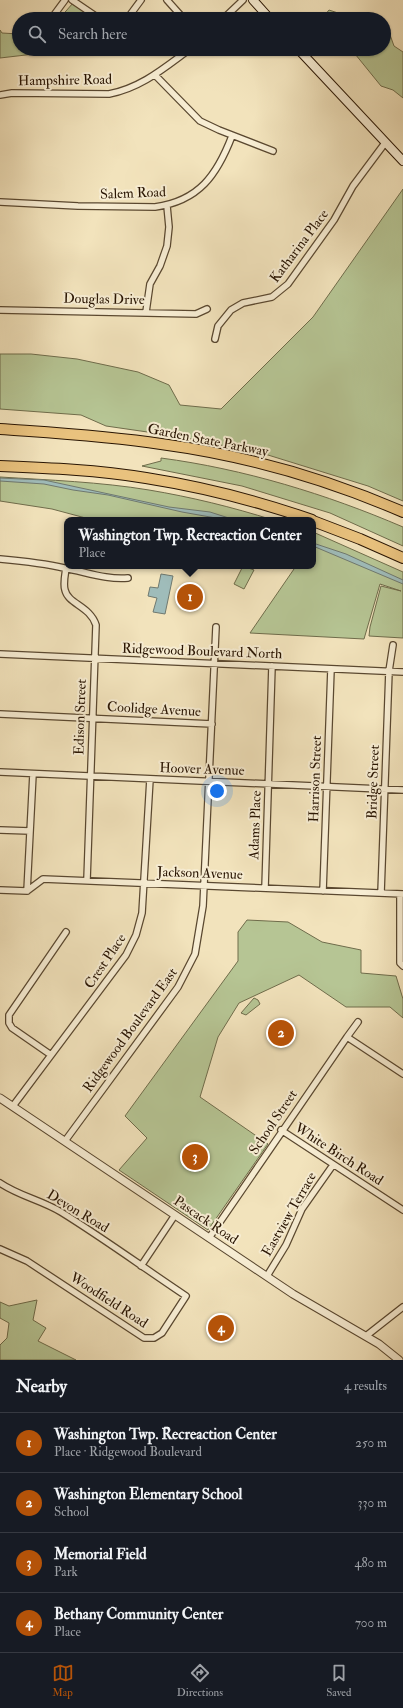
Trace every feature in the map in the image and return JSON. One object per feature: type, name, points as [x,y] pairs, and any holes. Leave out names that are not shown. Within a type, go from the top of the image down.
[{"type":"highway","name":"Garden State Parkway","points":[[0,429],[125,439],[218,454],[273,467],[320,481],[403,512]]},
{"type":"highway","points":[[0,466],[90,471],[164,481],[242,498],[302,517]]},
{"type":"highway","points":[[316,522],[403,558]]},
{"type":"main road","points":[[253,0],[264,12]]},
{"type":"main road","points":[[305,56],[403,161]]},
{"type":"street","points":[[56,12],[65,0]]},
{"type":"street","points":[[72,0],[90,12]]},
{"type":"street","points":[[132,12],[141,0]]},
{"type":"street","points":[[167,0],[178,12]]},
{"type":"street","points":[[230,12],[243,0]]},
{"type":"street","name":"Hampshire Road","points":[[0,95],[12,93],[109,94],[131,88],[155,75],[181,56]]},
{"type":"street","points":[[155,75],[200,120],[232,136],[273,151]]},
{"type":"street","name":"Salem Road","points":[[0,202],[154,208],[167,206],[189,197],[209,180],[220,164],[232,136]]},
{"type":"street","name":"Katharina Place","points":[[215,339],[218,326],[231,310],[243,303],[272,297],[288,284],[334,220],[353,186],[385,142]]},
{"type":"street","points":[[146,312],[150,284],[160,266],[167,246],[169,227],[167,206]]},
{"type":"street","name":"Douglas Drive","points":[[0,310],[196,314],[206,309]]},
{"type":"street","points":[[0,559],[64,568]]},
{"type":"street","name":"Edison Street","points":[[66,569],[64,586],[66,594],[71,600],[88,611],[94,620],[96,632],[87,880]]},
{"type":"street","points":[[70,569],[103,577],[128,578]]},
{"type":"street","name":"Ridgewood Boulevard East","points":[[65,1141],[184,977],[195,954],[201,924],[204,886],[216,628]]},
{"type":"street","points":[[389,671],[393,645]]},
{"type":"street","name":"Ridgewood Boulevard North","points":[[0,654],[403,672]]},
{"type":"street","name":"Adams Place","points":[[265,888],[272,666]]},
{"type":"street","name":"Harrison Street","points":[[323,891],[331,669]]},
{"type":"street","name":"Bridge Street","points":[[381,893],[389,671]]},
{"type":"street","name":"Coolidge Avenue","points":[[0,714],[212,724]]},
{"type":"street","name":"Hoover Avenue","points":[[0,772],[403,790]]},
{"type":"street","points":[[0,890],[27,891],[33,774]]},
{"type":"street","name":"Crest Place","points":[[13,1106],[132,945],[140,925],[142,913],[150,778]]},
{"type":"street","points":[[0,830],[30,831]]},
{"type":"street","name":"Jackson Avenue","points":[[27,891],[43,879],[402,894]]},
{"type":"street","points":[[402,894],[400,962],[403,966]]},
{"type":"street","points":[[51,1055],[12,1028],[8,1019],[9,1015],[66,932]]},
{"type":"street","name":"School Street","points":[[209,1238],[346,1036],[358,1022]]},
{"type":"street","points":[[346,1036],[403,1074]]},
{"type":"street","name":"Pascack Road","points":[[0,1098],[317,1309],[366,1336],[399,1360]]},
{"type":"street","name":"White Birch Road","points":[[282,1130],[332,1165],[403,1210]]},
{"type":"street","name":"Eastview Terrace","points":[[267,1276],[286,1245],[302,1210],[332,1165]]},
{"type":"street","name":"Devon Road","points":[[0,1183],[19,1194],[61,1212],[141,1266]]},
{"type":"street","points":[[141,1266],[175,1215]]},
{"type":"street","name":"Woodfield Road","points":[[1,1252],[27,1261],[139,1336],[144,1338],[154,1338],[162,1333],[186,1296],[141,1266]]},
{"type":"street","points":[[366,1336],[403,1307]]},
{"type":"green space","points":[[73,3],[86,12],[65,12]]},
{"type":"green space","points":[[0,30],[2,33],[12,34],[12,56],[17,56],[0,58]]},
{"type":"green space","points":[[391,38],[394,46],[403,52],[403,98],[393,90],[381,86],[357,56],[391,56]]},
{"type":"green space","points":[[403,189],[403,501],[368,486],[268,455],[182,437],[106,426],[81,415],[0,409],[0,354],[31,354],[77,359],[138,372],[169,385],[180,405],[221,409],[313,317]]},
{"type":"green space","points":[[161,458],[254,476],[284,484],[344,504],[403,527],[403,546],[330,513],[242,486],[142,466],[161,461]]},
{"type":"green space","points":[[0,477],[56,480],[149,490],[211,503],[263,517],[82,517],[52,509],[0,501]]},
{"type":"green space","points":[[316,533],[403,572],[403,638],[369,636],[381,586],[401,591],[380,584],[364,639],[250,633],[294,569],[316,569]]},
{"type":"green space","points":[[242,569],[254,570],[244,589],[234,584]]},
{"type":"green space","points":[[247,920],[288,922],[322,942],[361,950],[361,973],[396,976],[403,999],[403,1018],[390,1007],[346,1007],[299,975],[239,1003],[218,1037],[200,1097],[268,1144],[208,1230],[119,1170],[147,1138],[125,1116],[238,961],[238,932]]},
{"type":"green space","points":[[254,998],[258,1000],[260,1004],[246,1015],[241,1013]]},
{"type":"green space","points":[[37,1300],[33,1320],[46,1328],[38,1341],[76,1360],[0,1360],[0,1345],[7,1338],[9,1323],[0,1318],[0,1302],[9,1306]]},
{"type":"water","points":[[0,478],[44,480],[169,507],[210,512],[226,517],[210,517],[182,512],[108,495],[44,484],[0,481]]},
{"type":"water","points":[[316,544],[346,554],[403,580],[403,584],[316,547]]},
{"type":"water","points":[[161,574],[173,576],[165,614],[153,612],[157,598],[148,596],[150,587],[158,588]]},
{"type":"place","name":"Washington Twp. Recreaction Center","points":[[190,597]]},
{"type":"place","name":"Washington Elementary School","points":[[281,1033]]},
{"type":"place","name":"Memorial Field","points":[[195,1157]]},
{"type":"place","name":"Bethany Community Center","points":[[221,1328]]}]
